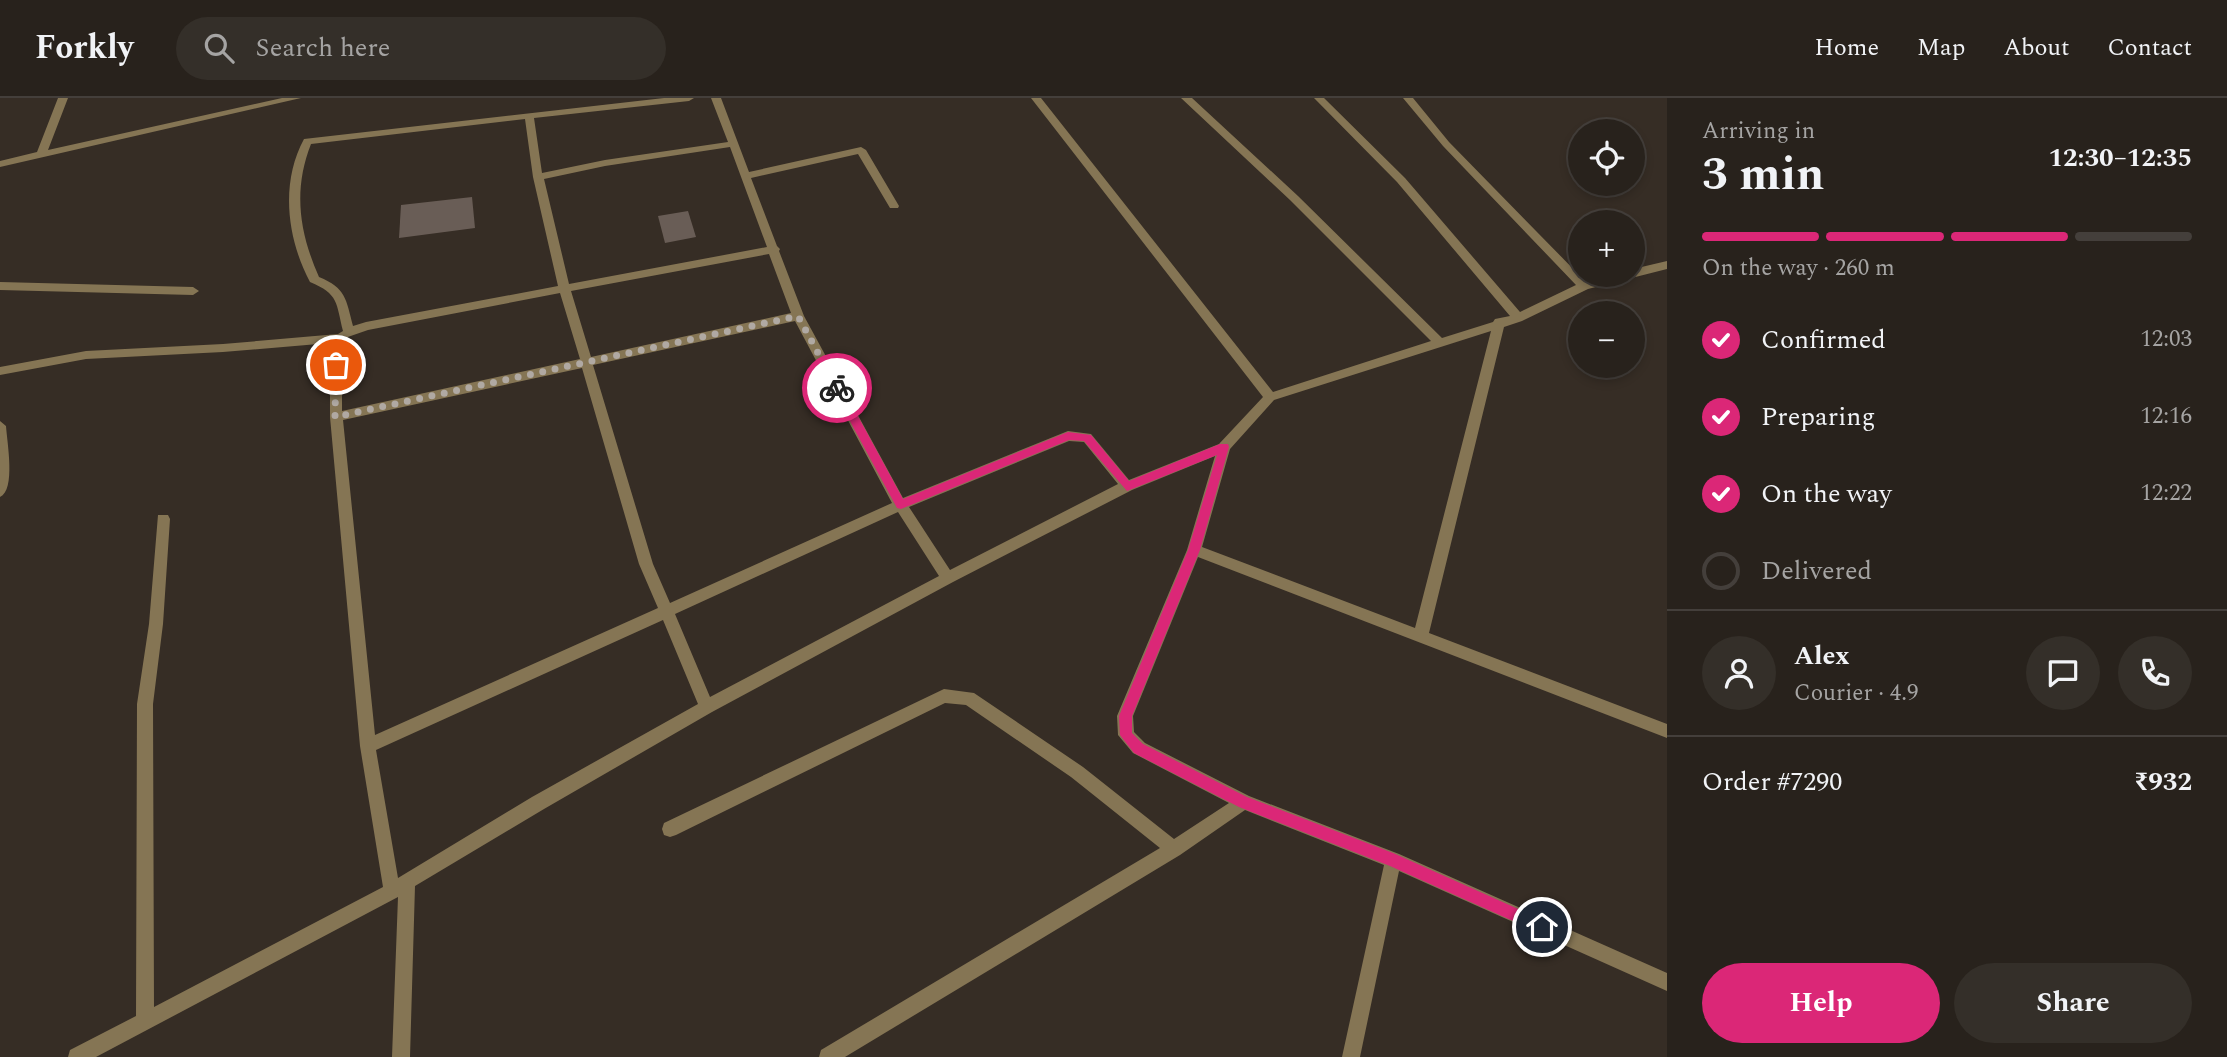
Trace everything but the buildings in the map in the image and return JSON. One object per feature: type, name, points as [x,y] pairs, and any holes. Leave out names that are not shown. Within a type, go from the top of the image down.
[{"type":"street","points":[[41,154],[63,98]]},
{"type":"street","points":[[0,164],[296,98]]},
{"type":"street","points":[[349,332],[340,297],[330,286],[314,279],[300,248],[294,215],[298,164],[307,141],[689,98]]},
{"type":"street","points":[[716,98],[798,316],[901,505],[948,578]]},
{"type":"street","points":[[1036,98],[1270,397]]},
{"type":"street","points":[[1186,98],[1320,223],[1440,343]]},
{"type":"street","points":[[1319,98],[1401,180],[1518,318]]},
{"type":"street","points":[[1408,98],[1446,145],[1568,270]]},
{"type":"street","points":[[529,115],[538,177],[565,290],[646,564],[707,707]]},
{"type":"street","points":[[538,177],[605,163],[732,144]]},
{"type":"street","points":[[747,176],[861,150],[894,206]]},
{"type":"street","points":[[0,371],[86,355],[223,348],[336,338],[366,326],[775,249]]},
{"type":"street","points":[[1645,270],[1667,265]]},
{"type":"street","points":[[0,286],[193,291]]},
{"type":"street","points":[[77,1057],[400,887],[538,803],[707,707],[948,578],[1127,486],[1224,447],[1270,397],[1518,318],[1582,287]]},
{"type":"street","points":[[335,417],[798,316]]},
{"type":"street","points":[[1421,635],[1499,323]]},
{"type":"street","points":[[336,338],[335,417],[368,746],[400,887],[401,1057]]},
{"type":"street","points":[[0,426],[3,478],[0,492]]},
{"type":"street","points":[[368,746],[901,505],[1068,436],[1080,435],[1087,438],[1127,486]]},
{"type":"street","points":[[1224,447],[1194,550],[1125,716],[1126,735],[1139,748],[1244,802],[1393,860],[1667,982]]},
{"type":"street","points":[[145,1022],[145,704],[156,624],[163,519]]},
{"type":"street","points":[[1194,550],[1667,731]]},
{"type":"street","points":[[670,829],[944,696],[969,698],[1077,772],[1174,849]]},
{"type":"street","points":[[828,1057],[1174,849],[1244,802]]},
{"type":"street","points":[[1351,1057],[1393,860]]},
{"type":"way so far","points":[[336,365],[335,417],[798,316],[837,388]]},
{"type":"route","points":[[837,388],[901,505],[1068,436],[1080,435],[1087,438],[1127,486],[1224,447],[1194,550],[1125,716],[1126,735],[1139,748],[1244,802],[1393,860],[1542,927]]}]
